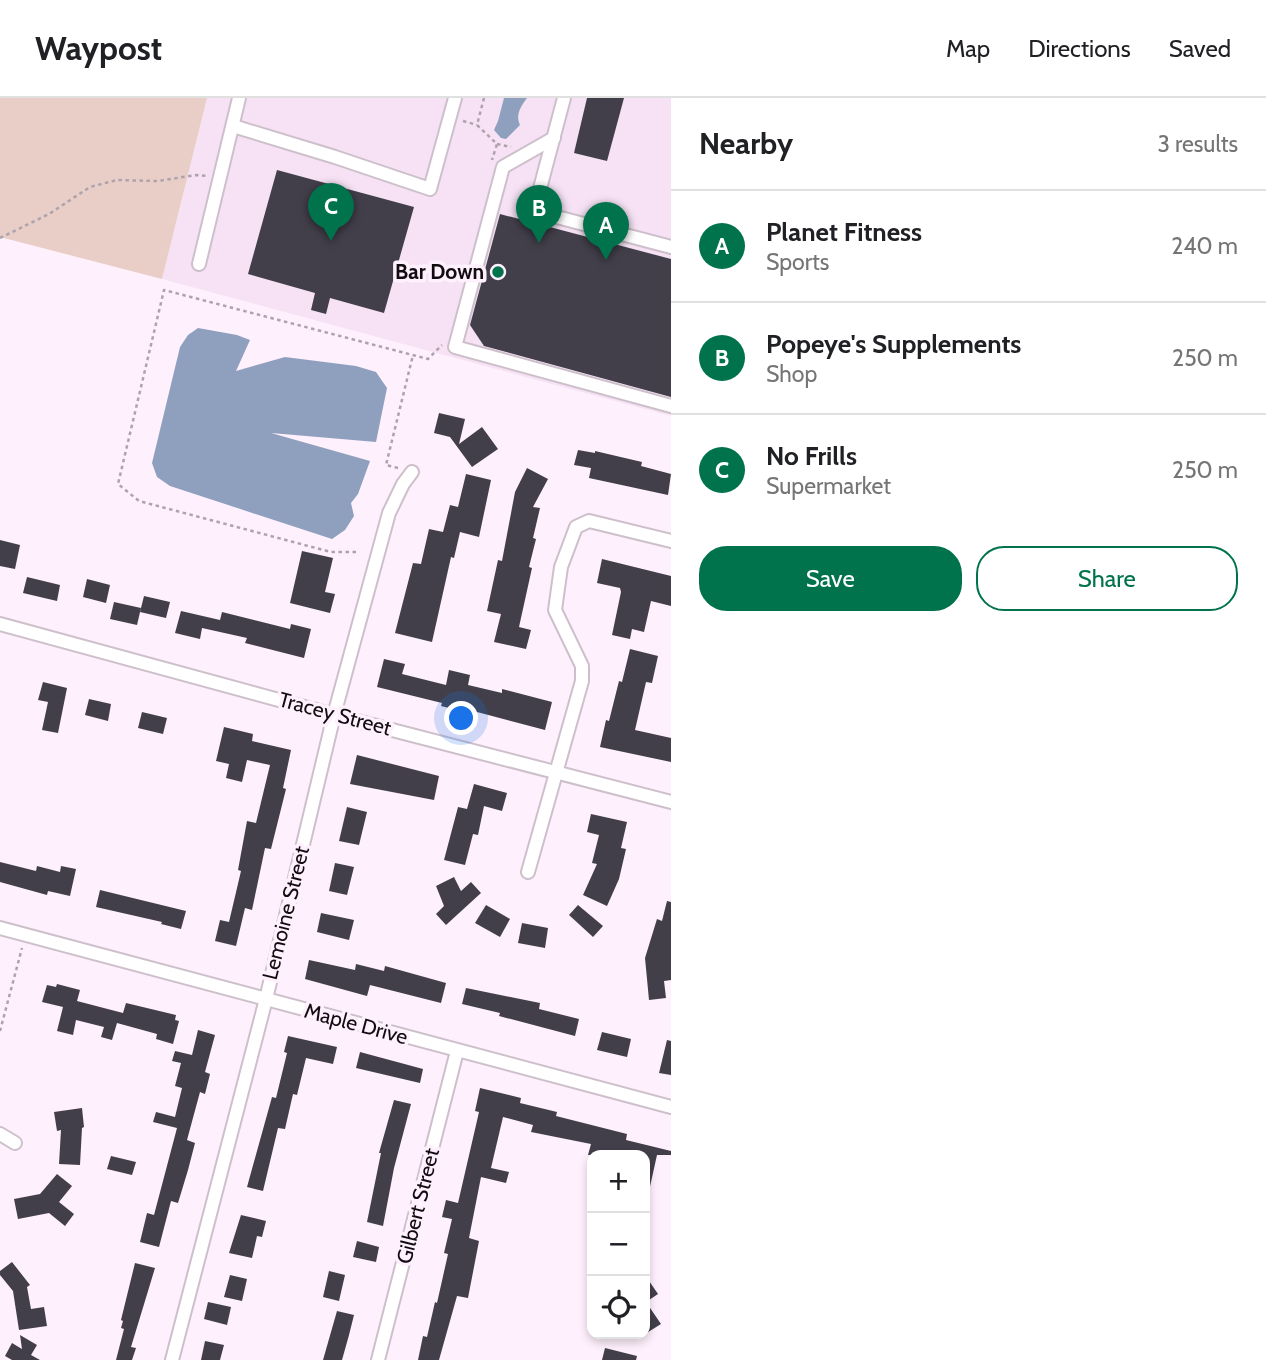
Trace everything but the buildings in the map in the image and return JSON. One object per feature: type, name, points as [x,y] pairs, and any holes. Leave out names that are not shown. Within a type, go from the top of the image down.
[{"type":"street","points":[[199,264],[239,98]]},
{"type":"street","points":[[233,126],[430,189],[455,98]]},
{"type":"street","points":[[564,98],[534,211],[671,247]]},
{"type":"street","points":[[554,138],[503,167],[455,347],[671,406]]},
{"type":"street","name":"Lemoine Street","points":[[172,1360],[265,999],[334,715],[389,513],[412,472]]},
{"type":"street","points":[[528,872],[582,681],[582,666],[555,610],[561,567],[576,527],[589,521],[603,523],[671,541]]},
{"type":"street","name":"Tracey Street","points":[[0,624],[334,715],[671,802]]},
{"type":"street","name":"Maple Drive","points":[[0,928],[671,1107]]},
{"type":"street","name":"Gilbert Street","points":[[378,1360],[457,1051]]},
{"type":"street","points":[[0,1134],[15,1143]]},
{"type":"path","points":[[477,125],[484,98]]},
{"type":"path","points":[[450,117],[477,125],[497,144],[490,170]]},
{"type":"path","points":[[0,238],[49,214],[90,187],[117,180],[158,181],[197,175],[220,177]]},
{"type":"path","points":[[356,552],[331,552],[139,501],[118,484],[164,290],[428,359],[441,349],[444,336]]},
{"type":"path","points":[[412,472],[386,465],[413,355]]},
{"type":"path","points":[[0,1031],[25,934]]},
{"type":"shaded area","points":[[0,98],[207,98],[162,279],[0,237]]},
{"type":"shaded area","points":[[207,98],[671,98],[671,416],[162,279]]},
{"type":"water","points":[[504,98],[527,98],[518,114],[520,125],[506,139],[501,138],[494,130]]},
{"type":"water","points":[[198,328],[250,340],[236,371],[285,357],[356,366],[376,372],[387,388],[376,442],[271,433],[370,461],[358,494],[351,503],[354,516],[345,530],[332,539],[170,486],[157,477],[152,463],[180,347],[188,335]]},
{"type":"place","name":"No Frills","points":[[331,241]]},
{"type":"place","name":"Popeye's Supplements","points":[[539,243]]},
{"type":"place","name":"Planet Fitness","points":[[606,260]]},
{"type":"place","name":"Bar Down","points":[[498,272]]}]
